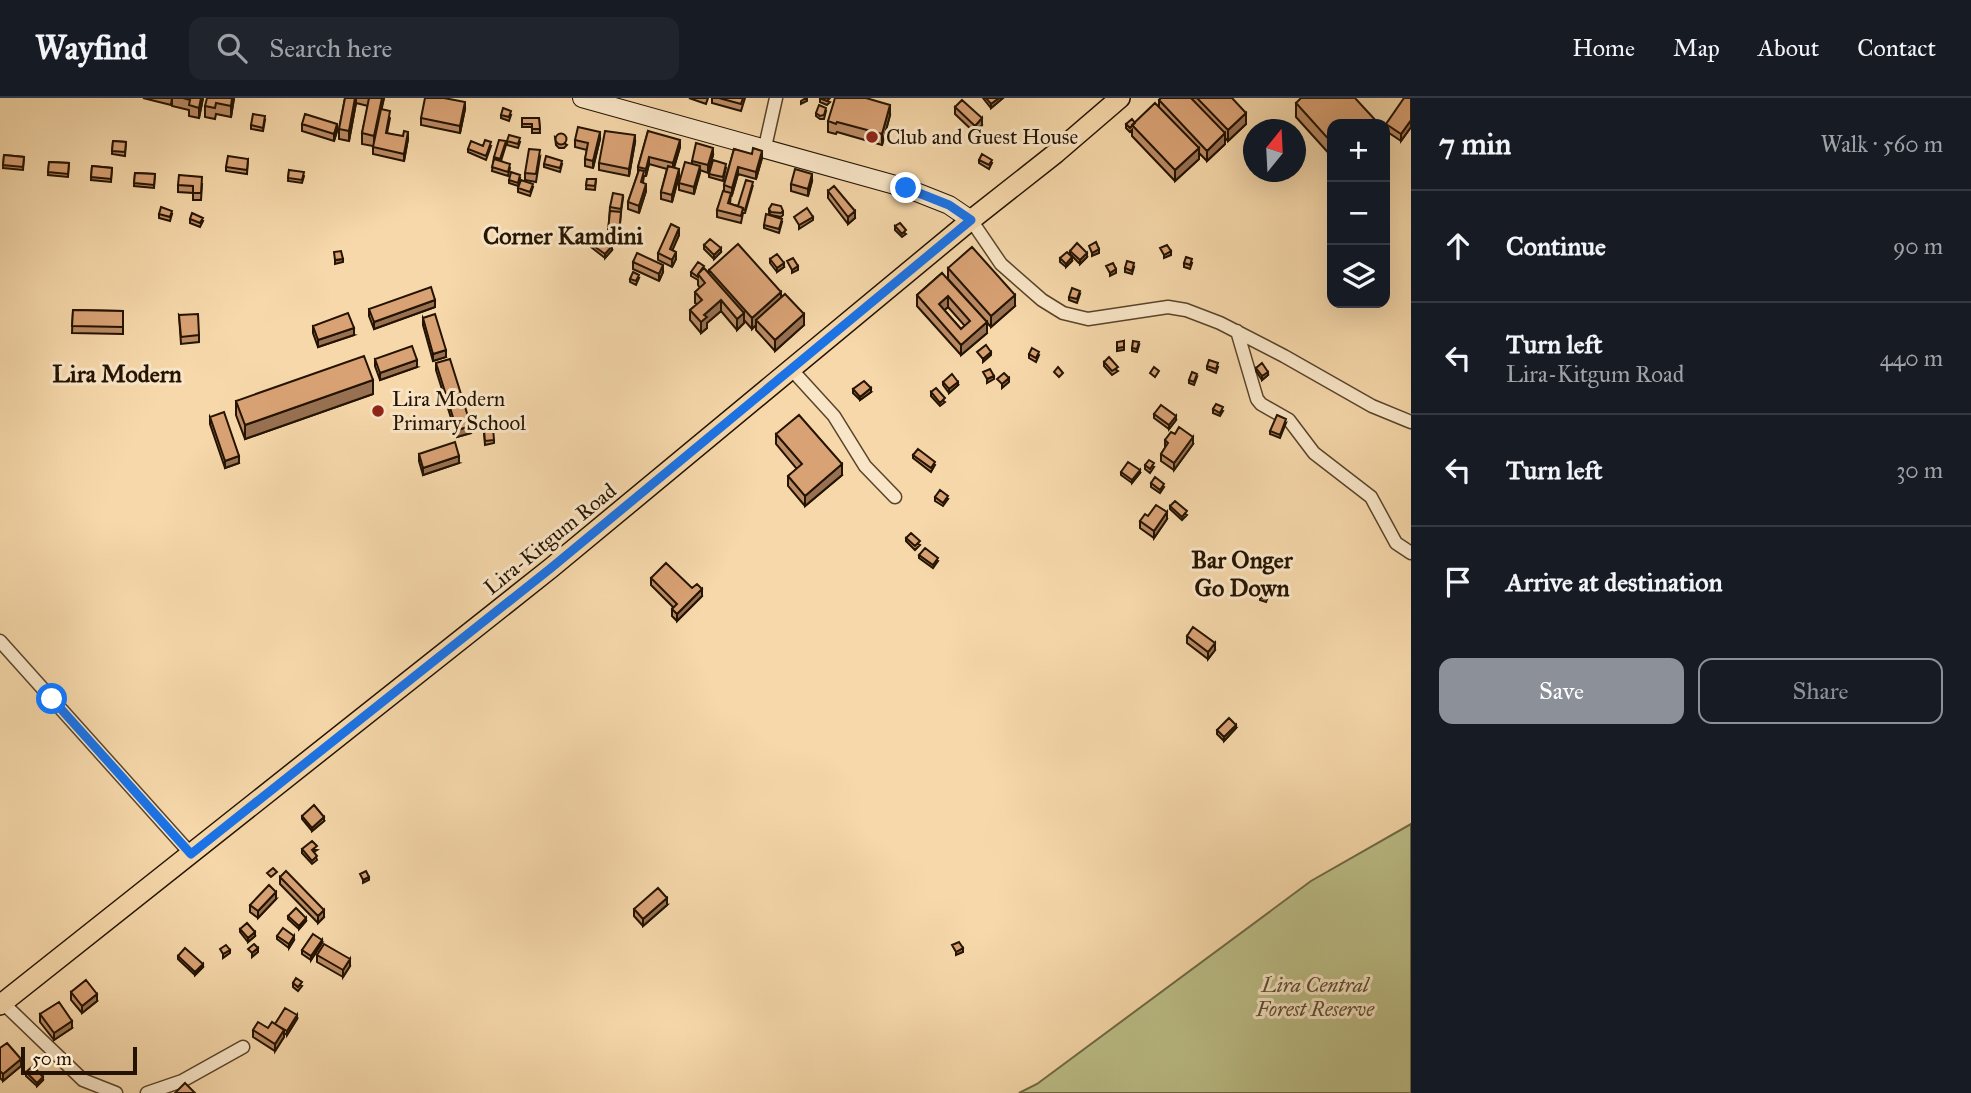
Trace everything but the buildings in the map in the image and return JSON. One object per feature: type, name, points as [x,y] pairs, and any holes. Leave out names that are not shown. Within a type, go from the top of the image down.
[{"type":"main road","name":"Lira-Kitgum Road","points":[[2,1004],[551,568],[1120,98]]},
{"type":"street","points":[[582,98],[906,188],[949,205],[971,220],[1001,264],[1042,300],[1063,313],[1088,319],[1168,307],[1186,310],[1237,331],[1372,406],[1411,422]]},
{"type":"street","points":[[765,147],[776,98]]},
{"type":"street","points":[[1237,331],[1246,366],[1261,404],[1289,420],[1314,453],[1371,497],[1396,543],[1411,553]]},
{"type":"street","points":[[792,370],[834,416],[865,466],[895,497]]},
{"type":"street","points":[[0,641],[191,854]]},
{"type":"street","points":[[2,1004],[83,1080],[116,1093]]},
{"type":"street","points":[[147,1093],[182,1081],[243,1047]]},
{"type":"green space","name":"Lira Central Forest Reserve","points":[[1411,824],[1411,1093],[1019,1093],[1037,1084],[1311,881]]},
{"type":"place","name":"Club and Guest House","points":[[872,137]]},
{"type":"place","name":"Lira Modern Primary School","points":[[378,411]]},
{"type":"district","name":"Corner Kamdini","points":[[563,236]]},
{"type":"district","name":"Lira Modern","points":[[117,374]]},
{"type":"district","name":"Bar Onger Go Down","points":[[1242,574]]},
{"type":"route","points":[[52,699],[191,854],[551,568],[971,220],[949,205],[906,188]]}]
